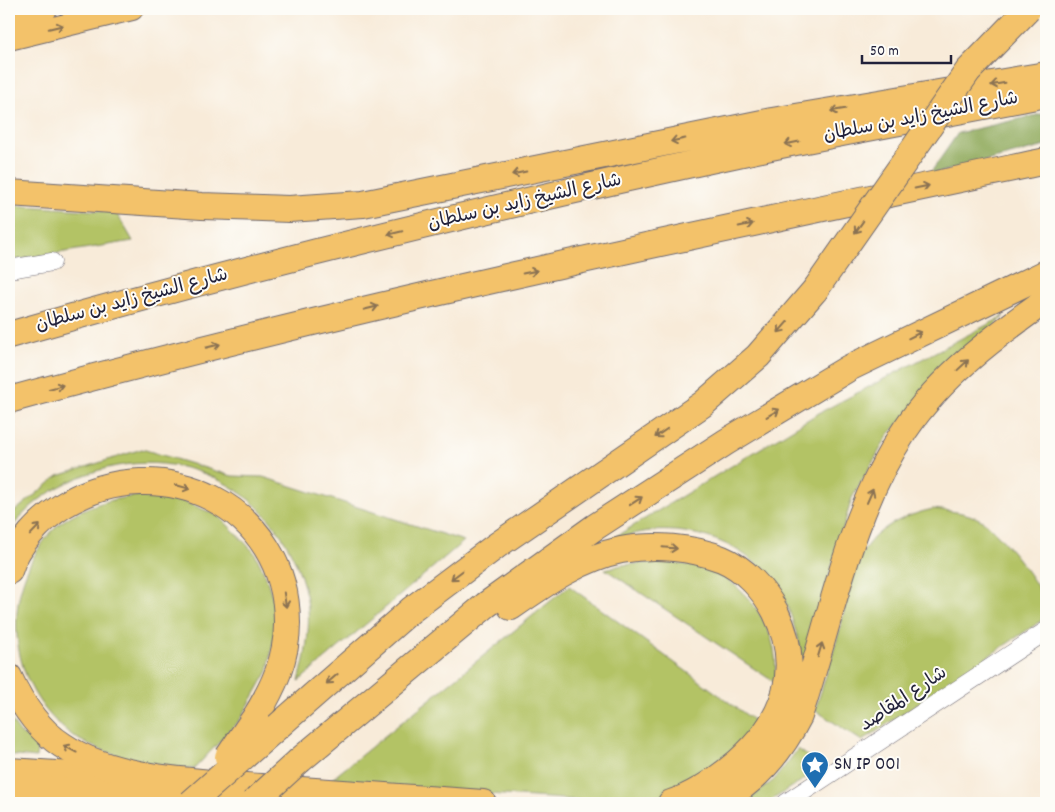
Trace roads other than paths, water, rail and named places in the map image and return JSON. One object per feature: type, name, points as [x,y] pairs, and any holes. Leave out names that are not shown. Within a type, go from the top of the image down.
[{"type":"highway","points":[[187,795],[284,721],[411,610],[496,546],[703,404],[758,356],[815,290],[968,71],[1028,9]]},
{"type":"highway","points":[[9,193],[202,206],[289,209],[363,204],[772,121],[1046,75]]},
{"type":"highway","name":"شارع الشيخ زايد بن سلطان","points":[[9,335],[108,306],[428,226],[745,152],[1046,94]]},
{"type":"highway","points":[[9,400],[136,365],[410,298],[1046,161]]},
{"type":"highway","points":[[253,803],[337,741],[356,713],[399,678],[532,581],[595,527],[726,442],[849,368],[1046,273]]},
{"type":"highway","points":[[719,803],[741,790],[770,762],[776,738],[780,708],[796,691],[860,520],[878,478],[905,430],[941,385],[986,344],[1046,300]]},
{"type":"highway","points":[[9,571],[12,562],[28,537],[50,514],[72,500],[127,482],[181,485],[205,494],[227,505],[265,544],[278,569],[286,599],[288,625],[279,673],[240,741],[187,795]]},
{"type":"highway","points":[[532,581],[622,550],[661,547],[690,550],[723,559],[746,575],[767,595],[781,623],[790,656],[796,691]]},
{"type":"highway","points":[[9,677],[19,699],[36,722],[61,745],[88,759],[187,795],[483,803]]},
{"type":"highway","points":[[671,803],[705,788],[752,750],[776,738]]},
{"type":"highway","points":[[278,803],[304,766]]},
{"type":"highway","points":[[9,786],[234,803]]},
{"type":"main road","points":[[9,17],[46,9]]},
{"type":"main road","points":[[9,39],[132,9]]},
{"type":"main road","points":[[9,769],[187,795]]},
{"type":"street","points":[[9,270],[52,262]]},
{"type":"street","name":"شارع المقاصد","points":[[801,800],[921,720],[1046,631]]},
{"type":"street","name":"شارع المقاصد","points":[[921,720],[1046,645]]},
{"type":"place","name":"SN IP 001","points":[[815,789]]}]
